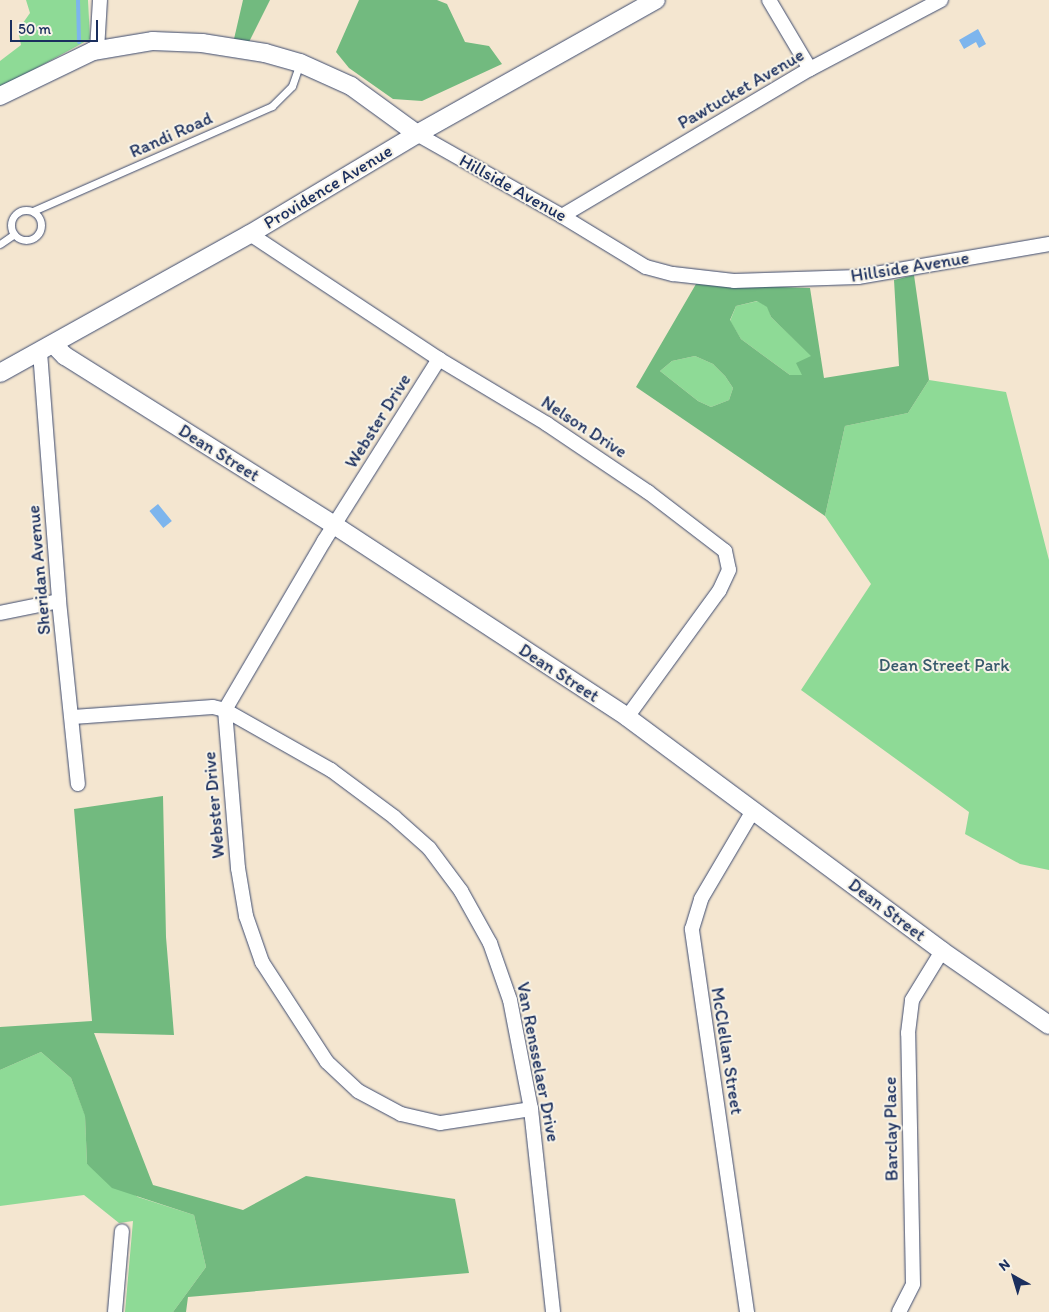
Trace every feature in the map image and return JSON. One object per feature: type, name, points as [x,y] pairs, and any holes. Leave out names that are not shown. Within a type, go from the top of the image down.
[{"type":"street","points":[[97,50],[100,0]]},
{"type":"street","name":"Providence Avenue","points":[[0,373],[250,234],[417,134],[656,0]]},
{"type":"street","points":[[769,0],[810,69]]},
{"type":"street","name":"Pawtucket Avenue","points":[[562,216],[810,69],[941,0]]},
{"type":"street","name":"Hillside Avenue","points":[[0,96],[97,50],[152,41],[202,43],[265,53],[300,63],[351,86],[417,134],[562,216],[646,267],[674,274],[734,281],[858,277],[1049,244]]},
{"type":"street","name":"Nelson Drive","points":[[250,234],[439,359],[547,424],[633,481],[725,551],[729,570],[719,591],[626,717]]},
{"type":"street","name":"Dean Street","points":[[47,348],[65,356],[334,525],[626,717],[754,809],[942,950],[1049,1025]]},
{"type":"street","name":"Sheridan Avenue","points":[[47,348],[59,601],[73,717],[78,784]]},
{"type":"street","name":"Webster Drive","points":[[439,359],[334,525],[225,710],[238,868],[246,916],[262,962],[327,1062],[358,1091],[400,1114],[440,1123],[531,1109]]},
{"type":"street","points":[[0,613],[59,601]]},
{"type":"street","name":"Van Rensselaer Drive","points":[[73,717],[213,707],[225,710],[330,770],[394,817],[428,848],[460,891],[490,943],[510,1000],[531,1109],[553,1312]]},
{"type":"street","name":"McClellan Street","points":[[747,1312],[692,929],[701,899],[754,809]]},
{"type":"street","name":"Barclay Place","points":[[899,1312],[913,1284],[908,1033],[912,1000],[942,950]]},
{"type":"street","points":[[115,1312],[122,1231]]},
{"type":"lane","name":"Randi Road","points":[[13,235],[10,225],[15,214],[26,210],[33,211],[272,106],[292,86],[300,63]]},
{"type":"lane","points":[[0,244],[13,235],[29,241],[36,237],[41,222],[33,211]]},
{"type":"green space","points":[[26,0],[88,0],[90,39],[0,88],[0,61],[21,45],[18,30],[30,13]]},
{"type":"green space","points":[[243,0],[270,0],[249,42],[234,39]]},
{"type":"green space","points":[[359,0],[437,0],[447,4],[465,42],[489,46],[502,64],[422,101],[393,99],[349,68],[336,52]]},
{"type":"green space","points":[[914,275],[929,380],[908,413],[845,426],[825,516],[636,387],[696,284],[810,288],[824,378],[899,366],[894,280]],"holes":[[[757,301],[767,307],[771,317],[811,356],[796,363],[802,375],[790,375],[741,339],[730,320],[736,306]],[[695,356],[713,364],[725,376],[733,388],[729,400],[711,407],[698,401],[660,371],[672,361]]]},
{"type":"green space","points":[[758,301],[768,307],[771,317],[812,356],[802,375],[790,375],[741,339],[730,321],[736,306]]},
{"type":"green space","points":[[695,356],[713,364],[725,376],[733,388],[729,400],[711,407],[698,401],[660,371],[672,361]]},
{"type":"green space","name":"Dean Street Park","points":[[929,380],[1006,392],[1049,560],[1049,870],[1020,864],[965,834],[969,812],[801,690],[871,584],[825,516],[845,426],[908,413]]},
{"type":"green space","points":[[163,796],[166,937],[174,1035],[94,1033],[153,1185],[243,1210],[306,1176],[455,1199],[469,1273],[188,1297],[186,1312],[173,1312],[206,1267],[194,1215],[112,1188],[87,1164],[85,1116],[71,1078],[41,1052],[0,1070],[0,1027],[92,1021],[74,809]]},
{"type":"green space","points":[[41,1052],[71,1078],[85,1115],[87,1164],[138,1197],[194,1215],[206,1267],[173,1312],[125,1312],[133,1221],[119,1223],[84,1195],[0,1206],[0,1070]]},
{"type":"water","points":[[978,29],[986,44],[979,48],[976,42],[964,49],[959,40]]},
{"type":"water","points":[[158,504],[172,521],[163,528],[149,511]]},
{"type":"waterway","points":[[78,0],[79,42]]}]
